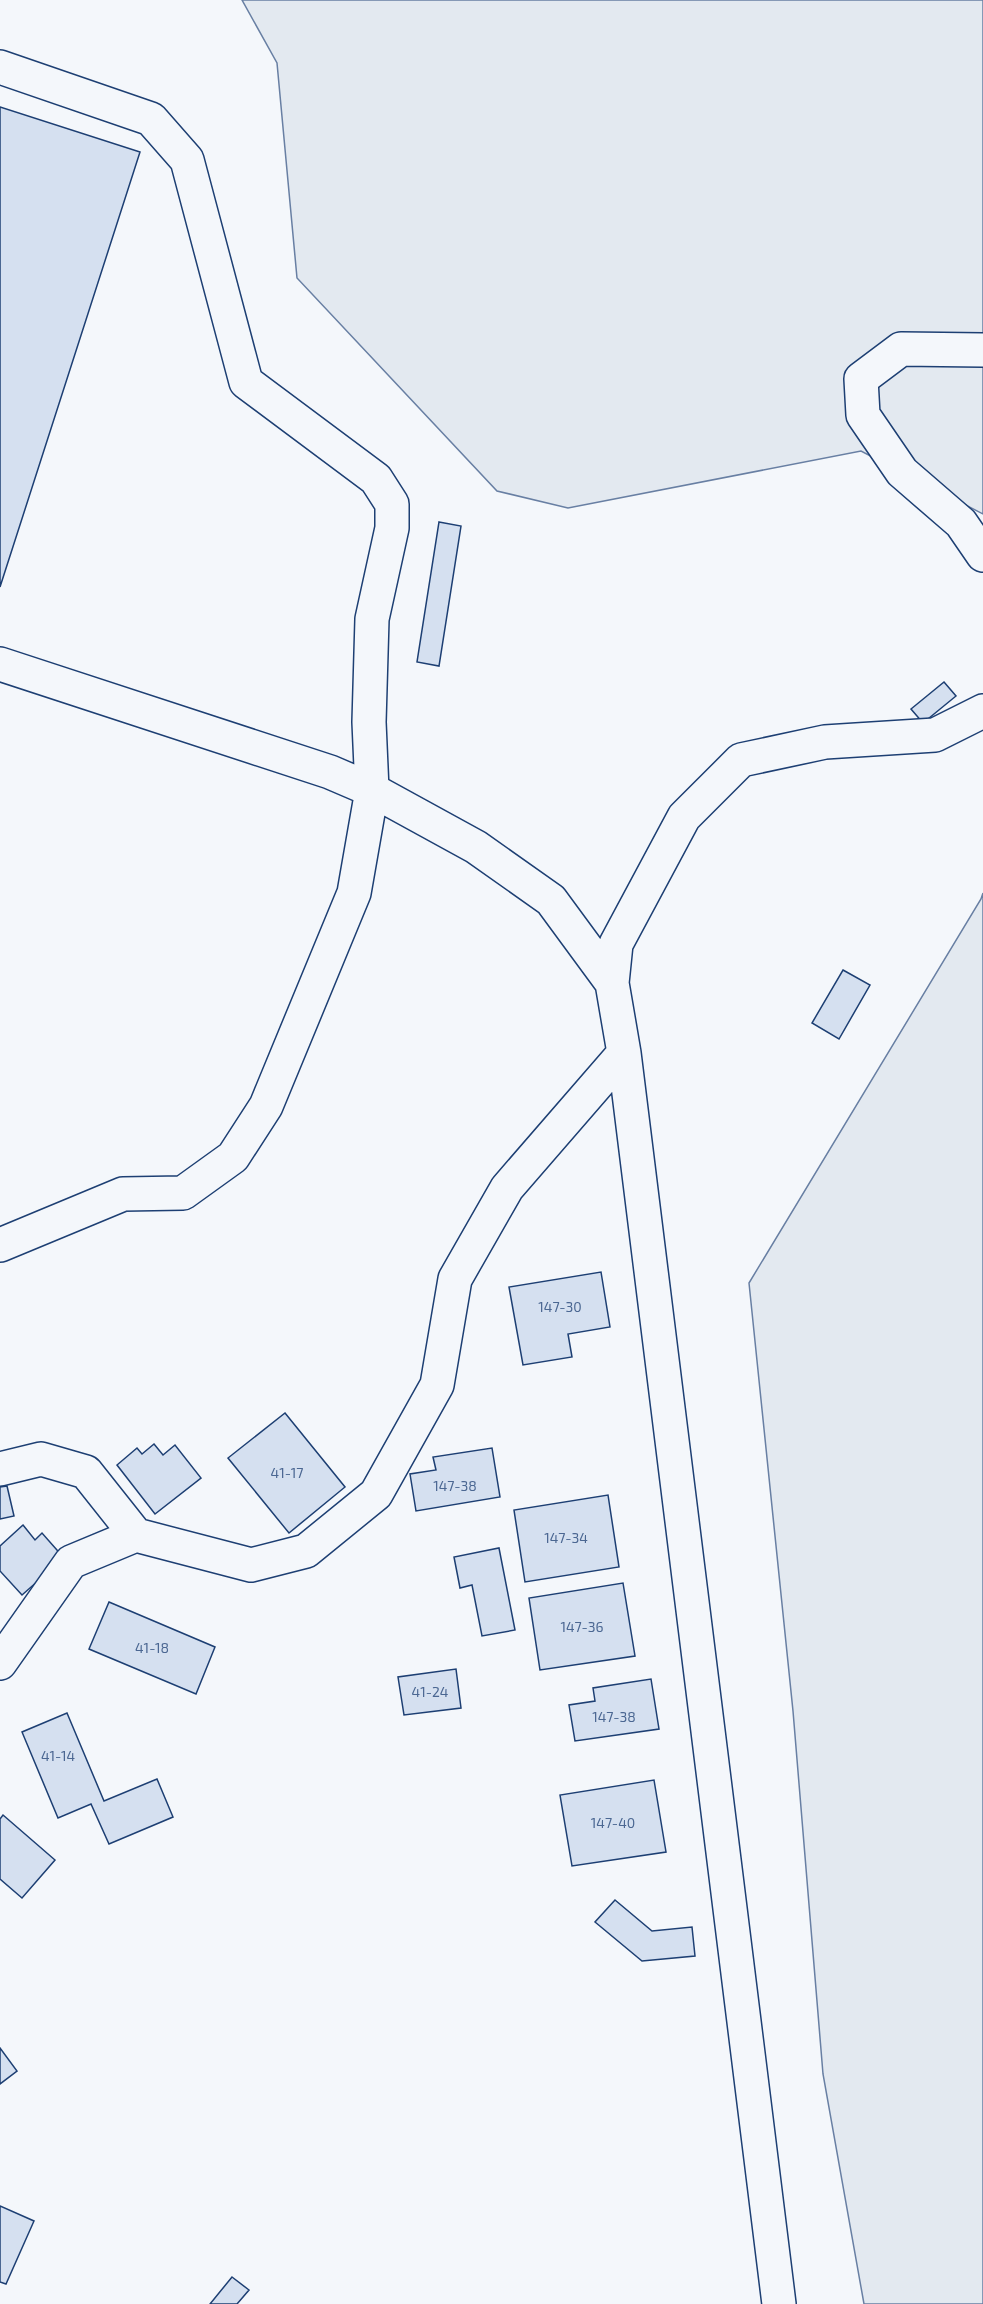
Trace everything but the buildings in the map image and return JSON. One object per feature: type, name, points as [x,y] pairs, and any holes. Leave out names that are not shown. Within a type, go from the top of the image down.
[{"type":"street","points":[[0,67],[152,119],[187,160],[246,382],[376,479],[392,504],[392,528],[372,619],[369,722],[372,790],[354,893],[266,1106],[233,1156],[183,1192],[123,1194],[0,1245]]},
{"type":"street","points":[[983,350],[901,349],[861,379],[863,415],[902,472],[961,523],[983,555]]},
{"type":"street","points":[[0,664],[330,772],[372,790],[476,848],[551,900],[612,983]]},
{"type":"street","points":[[779,2304],[624,1053],[612,983],[616,944],[684,817],[741,760],[825,742],[935,735],[983,711]]},
{"type":"street","points":[[0,1469],[41,1459],[86,1472],[136,1535],[251,1566],[306,1551],[376,1494],[437,1385],[455,1279],[507,1188],[624,1053]]},
{"type":"street","points":[[0,1663],[71,1562],[136,1535]]},
{"type":"shaded area","points":[[242,0],[983,0],[983,514],[861,451],[568,508],[497,491],[297,278],[277,63]]},
{"type":"shaded area","points":[[983,893],[983,2304],[864,2304],[823,2074],[793,1711],[749,1283]]}]
